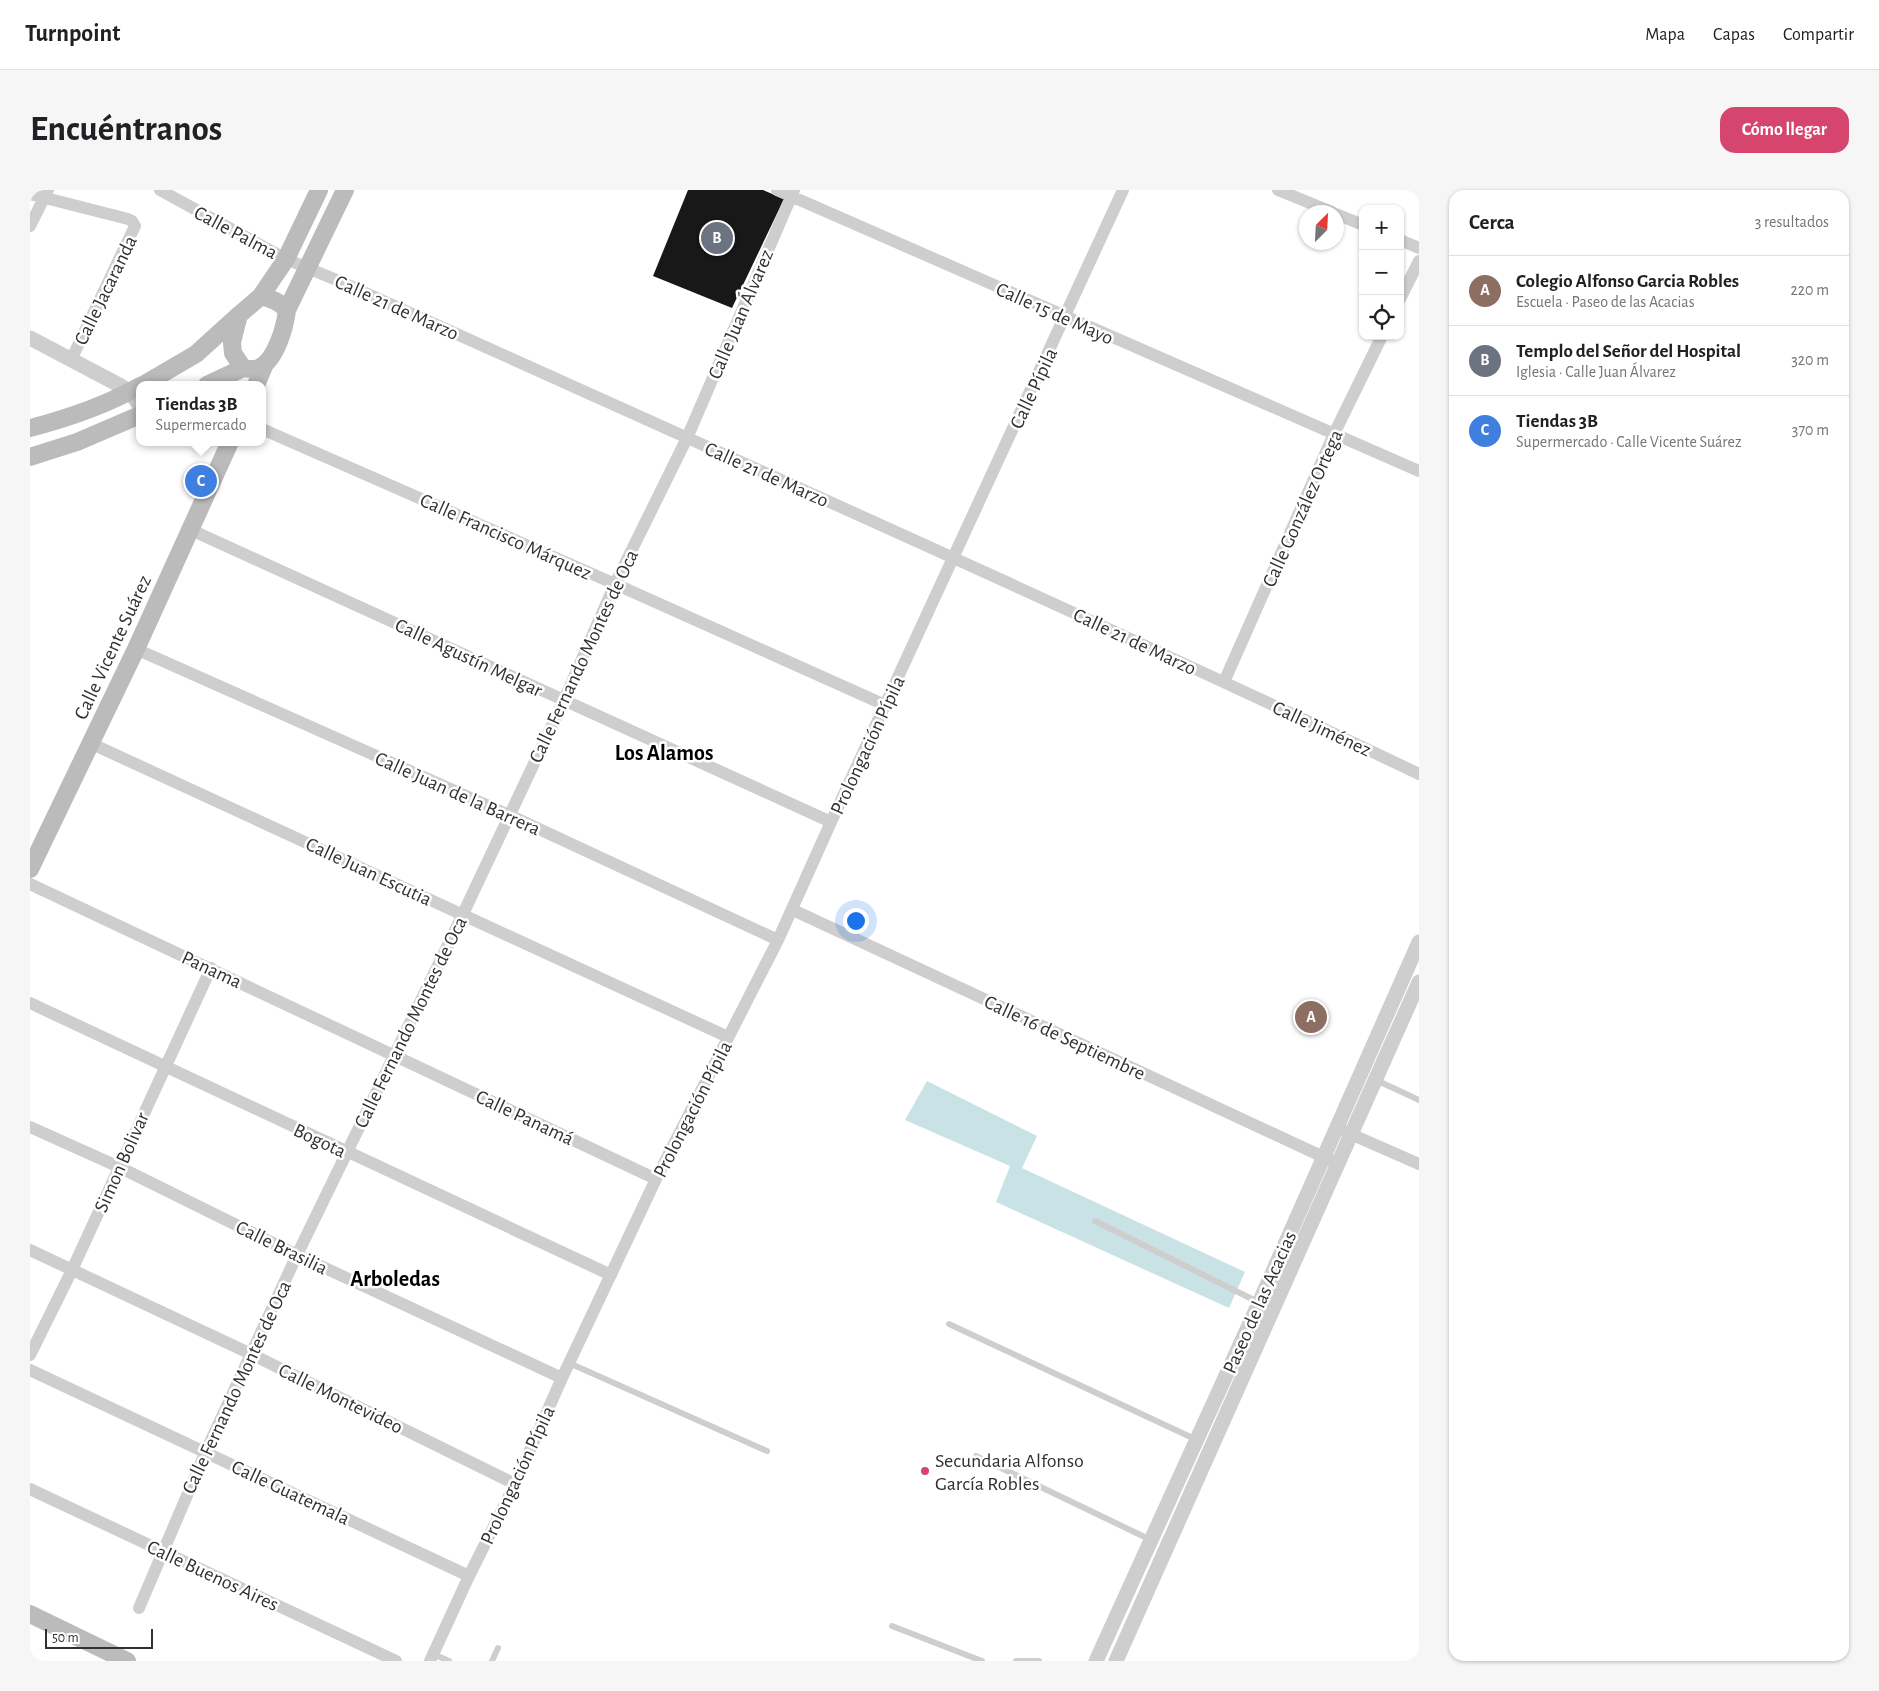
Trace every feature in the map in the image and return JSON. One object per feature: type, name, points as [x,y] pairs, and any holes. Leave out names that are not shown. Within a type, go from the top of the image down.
[{"type":"main road","points":[[155,381],[196,354],[261,296],[286,259],[319,190]]},
{"type":"main road","points":[[258,381],[265,364],[275,350],[285,323],[287,310],[345,190]]},
{"type":"main road","points":[[261,296],[282,304],[287,310]]},
{"type":"main road","points":[[239,315],[232,343],[236,359],[243,368]]},
{"type":"main road","points":[[215,381],[243,368],[255,369],[265,364]]},
{"type":"main road","points":[[30,428],[136,393]]},
{"type":"main road","points":[[30,457],[76,442],[136,417]]},
{"type":"main road","name":"Calle Vicente Suárez","points":[[30,869],[136,649],[228,446]]},
{"type":"main road","points":[[30,1614],[127,1661]]},
{"type":"street","name":"Calle Palma","points":[[160,190],[286,259],[308,268]]},
{"type":"street","name":"Calle 15 de Mayo","points":[[777,190],[792,193],[1065,318],[1419,471]]},
{"type":"street","name":"Calle Pípila","points":[[953,558],[1123,190]]},
{"type":"street","points":[[1278,190],[1315,205]]},
{"type":"street","name":"Calle Juan Álvarez","points":[[687,438],[792,193]]},
{"type":"street","points":[[30,194],[46,194],[30,226]]},
{"type":"street","name":"Calle Jacaranda","points":[[46,194],[134,223],[134,229],[71,360]]},
{"type":"street","points":[[1344,217],[1359,223]]},
{"type":"street","points":[[1404,242],[1419,248]]},
{"type":"street","points":[[1402,295],[1419,261]]},
{"type":"street","name":"Calle 21 de Marzo","points":[[308,268],[1224,682]]},
{"type":"street","points":[[30,338],[136,391]]},
{"type":"street","name":"Calle González Ortega","points":[[1224,682],[1334,434],[1380,340]]},
{"type":"street","name":"Calle Francisco Márquez","points":[[266,431],[616,584],[885,705]]},
{"type":"street","name":"Calle Fernando Montes de Oca","points":[[139,1608],[206,1452],[297,1255],[463,914],[564,700],[616,584],[687,438]]},
{"type":"street","name":"Calle Agustín Melgar","points":[[189,529],[831,822]]},
{"type":"street","name":"Prolongación Pípila","points":[[432,1657],[469,1576],[515,1484],[562,1378],[656,1179],[778,940],[953,558]]},
{"type":"street","name":"Calle Juan de la Barrera","points":[[136,649],[509,815],[778,940]]},
{"type":"street","name":"Calle Jiménez","points":[[1224,682],[1419,774]]},
{"type":"street","name":"Calle Juan Escutia","points":[[90,743],[728,1037]]},
{"type":"street","name":"Panama","points":[[30,884],[393,1055]]},
{"type":"street","name":"Calle 16 de Septiembre","points":[[792,910],[1338,1163]]},
{"type":"street","name":"Paseo de las Acacias","points":[[1116,1661],[1338,1163],[1344,1131],[1419,942]]},
{"type":"street","name":"Simon Bolivar","points":[[30,1355],[72,1270],[211,968]]},
{"type":"street","name":"Paseo de las Acacias","points":[[1096,1661],[1324,1158],[1344,1131],[1375,1080],[1419,982]]},
{"type":"street","name":"Bogota","points":[[30,1004],[611,1275]]},
{"type":"street","name":"Calle Panamá","points":[[393,1055],[656,1179]]},
{"type":"street","name":"Calle Brasilia","points":[[30,1126],[119,1167],[297,1255],[562,1378]]},
{"type":"street","points":[[1344,1131],[1419,1164]]},
{"type":"street","name":"Calle Montevideo","points":[[30,1250],[251,1354],[515,1484]]},
{"type":"street","name":"Calle Guatemala","points":[[30,1370],[469,1576]]},
{"type":"street","name":"Calle Buenos Aires","points":[[30,1489],[396,1661]]},
{"type":"lane","points":[[1375,1080],[1419,1100]]},
{"type":"lane","points":[[1095,1221],[1259,1303]]},
{"type":"lane","points":[[949,1324],[1196,1440]]},
{"type":"lane","points":[[569,1363],[767,1450]]},
{"type":"lane","points":[[976,1456],[1151,1540]]},
{"type":"lane","points":[[892,1626],[982,1661]]},
{"type":"lane","points":[[492,1661],[498,1648]]},
{"type":"lane","points":[[432,1657],[449,1661]]},
{"type":"lane","points":[[1016,1661],[1039,1661]]},
{"type":"water","points":[[927,1081],[1037,1136],[1022,1168],[1245,1272],[1229,1308],[996,1202],[1010,1166],[905,1120]]},
{"type":"building","points":[[688,190],[763,190],[784,199],[732,308],[653,276]]},
{"type":"place","name":"Templo del Señor del Hospital","points":[[717,238]]},
{"type":"place","name":"Tiendas 3B","points":[[201,481]]},
{"type":"place","name":"Colegio Alfonso Garcia Robles","points":[[1311,1017]]},
{"type":"place","name":"Secundaria Alfonso García Robles","points":[[925,1471]]},
{"type":"district","name":"Los Alamos","points":[[664,752]]},
{"type":"district","name":"Arboledas","points":[[395,1278]]}]
